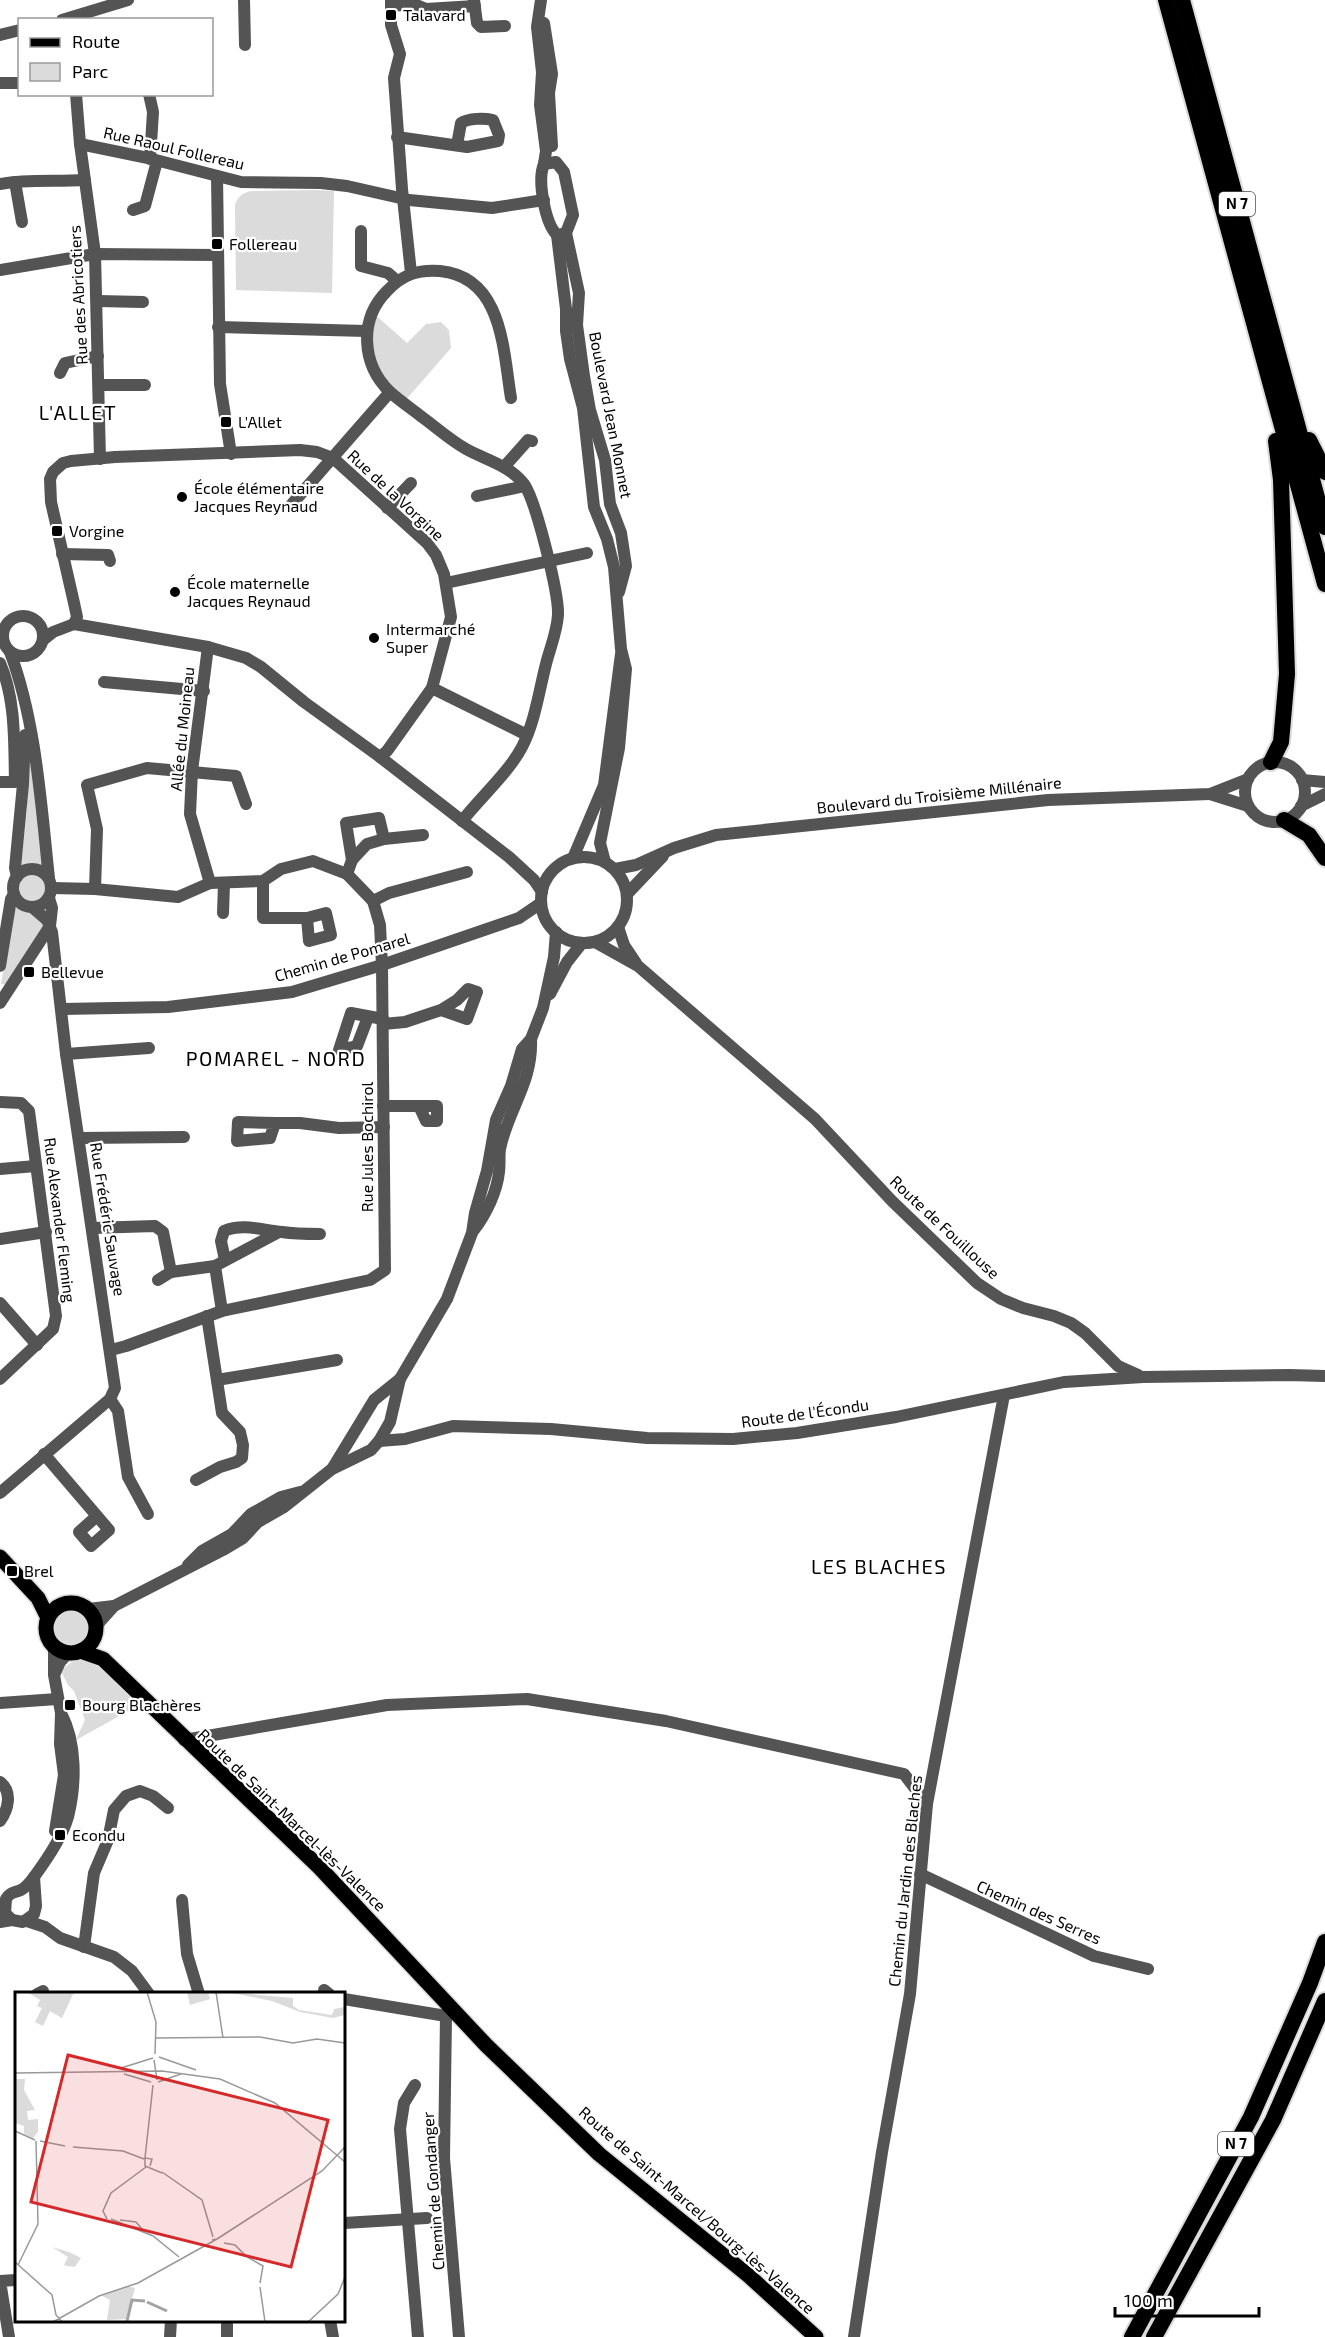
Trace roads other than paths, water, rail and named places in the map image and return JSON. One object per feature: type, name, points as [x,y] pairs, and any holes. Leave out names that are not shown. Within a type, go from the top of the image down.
[{"type":"highway","name":"N 7","points":[[1166,0],[1325,584]]},
{"type":"highway","name":"N 7","points":[[1182,0],[1325,527]]},
{"type":"highway","points":[[1270,762],[1281,742],[1287,674],[1281,480],[1272,421],[1272,389]]},
{"type":"highway","points":[[1293,407],[1325,472]]},
{"type":"highway","points":[[1284,820],[1309,836],[1325,858]]},
{"type":"highway","name":"N 7","points":[[1132,2337],[1251,2117],[1310,1983],[1325,1942]]},
{"type":"highway","name":"N 7","points":[[1154,2337],[1273,2120],[1325,2001]]},
{"type":"main road","points":[[0,1557],[38,1598],[48,1618],[47,1632],[54,1645],[75,1652],[89,1645],[95,1631],[88,1609],[75,1603],[60,1605],[38,1598]]},
{"type":"main road","points":[[48,1618],[60,1605]]},
{"type":"main road","name":"Route de Saint-Marcel-lès-Valence","points":[[95,1631],[103,1659],[184,1740],[320,1868],[449,2013]]},
{"type":"main road","name":"Route de Saint-Marcel-lès-Valence","points":[[75,1652],[103,1659]]},
{"type":"main road","name":"Route de Saint-Marcel/Bourg-lès-Valence","points":[[449,2013],[486,2045],[599,2154],[749,2276],[816,2337]]},
{"type":"street","points":[[69,18],[128,0]]},
{"type":"street","points":[[244,0],[245,45]]},
{"type":"street","points":[[411,273],[397,137],[394,78],[400,54],[391,25],[391,3],[417,2],[426,9],[475,3],[477,23],[481,27],[505,26]]},
{"type":"street","name":"Boulevard Jean Monnet","points":[[541,5],[552,74],[549,93],[550,163],[540,178],[549,223],[562,234]]},
{"type":"street","points":[[0,34],[18,30]]},
{"type":"street","points":[[0,83],[18,83]]},
{"type":"street","name":"Rue des Abricotiers","points":[[76,96],[80,144],[95,254],[98,301],[100,459]]},
{"type":"street","points":[[133,210],[145,206],[153,160],[153,112],[149,96]]},
{"type":"street","points":[[397,137],[457,145]]},
{"type":"street","name":"Rue Raoul Follereau","points":[[80,144],[241,182],[300,182],[339,185],[403,199],[492,208],[544,200]]},
{"type":"street","name":"Boulevard Jean Monnet","points":[[550,163],[564,172],[573,214],[562,234],[566,331],[570,359],[583,408],[594,507],[607,539],[614,567],[621,650],[626,669],[619,748],[600,843],[610,866]]},
{"type":"street","points":[[217,176],[220,384],[231,454]]},
{"type":"street","points":[[0,184],[85,180]]},
{"type":"street","points":[[15,182],[22,222]]},
{"type":"street","points":[[361,231],[360,266],[388,273],[397,281]]},
{"type":"street","points":[[0,270],[95,254],[217,255]]},
{"type":"street","points":[[462,821],[516,756],[527,735],[558,614],[535,507],[525,486],[504,466],[450,439],[390,392],[376,375],[368,356],[366,332],[372,312],[384,294],[397,281],[411,273],[431,270],[450,272],[467,280],[489,301],[498,319],[510,398]]},
{"type":"street","points":[[98,301],[142,302]]},
{"type":"street","points":[[218,327],[366,332]]},
{"type":"street","points":[[60,373],[65,363],[98,356]]},
{"type":"street","points":[[99,385],[145,385]]},
{"type":"street","points":[[292,504],[390,392]]},
{"type":"street","points":[[504,466],[528,440],[532,441]]},
{"type":"street","name":"Rue de la Vorgine","points":[[74,624],[76,617],[74,603],[51,502],[50,479],[53,472],[63,463],[100,459],[300,450],[317,452],[333,458],[427,543],[436,555],[446,583],[451,617],[432,688],[387,751],[380,757]]},
{"type":"street","points":[[387,508],[411,483]]},
{"type":"street","points":[[477,496],[525,486]]},
{"type":"street","points":[[446,583],[587,553]]},
{"type":"street","points":[[62,554],[108,555],[110,561]]},
{"type":"street","points":[[17,877],[15,868],[23,784],[26,713],[19,677],[1,634],[5,620],[21,616],[34,619],[42,628],[43,640]]},
{"type":"street","points":[[39,623],[60,629]]},
{"type":"street","points":[[10,651],[15,655],[28,656],[38,650],[43,640],[60,629],[74,624],[231,652],[261,667],[509,857],[534,880],[542,897],[547,922],[564,938],[588,942],[603,939],[618,927],[624,917],[627,894],[625,884],[610,866],[589,857],[573,858],[555,868],[542,870],[531,869],[509,857]]},
{"type":"street","name":"Allée du Moineau","points":[[208,647],[192,771],[190,813],[210,883]]},
{"type":"street","name":"Boulevard Jean Monnet","points":[[573,858],[604,785],[621,650]]},
{"type":"street","points":[[19,677],[28,656]]},
{"type":"street","points":[[0,663],[10,702],[15,782],[0,782]]},
{"type":"street","points":[[104,682],[204,692]]},
{"type":"street","points":[[432,688],[527,735]]},
{"type":"street","name":"Rue Frédéric Sauvage","points":[[26,713],[39,784],[52,908],[50,926],[66,1053],[111,1350],[115,1388],[110,1399]]},
{"type":"street","points":[[1301,806],[1304,797],[1302,780],[1289,766],[1270,762],[1253,771],[1248,779],[1245,797],[1248,806],[1260,818],[1268,821],[1291,817],[1301,806],[1325,794]]},
{"type":"street","points":[[95,889],[98,829],[86,789],[87,785],[147,768],[236,776],[246,804]]},
{"type":"street","name":"Boulevard du Troisième Millénaire","points":[[610,866],[636,865],[674,848],[716,835],[750,830],[1048,800],[1210,794],[1248,779]]},
{"type":"street","points":[[1302,780],[1325,782]]},
{"type":"street","name":"Boulevard du Troisième Millénaire","points":[[1210,794],[1248,806]]},
{"type":"street","points":[[352,860],[346,823],[379,818],[384,839]]},
{"type":"street","points":[[347,874],[352,860],[367,844],[384,839],[423,835]]},
{"type":"street","name":"Boulevard du Troisième Millénaire","points":[[627,894],[674,848]]},
{"type":"street","name":"Rue Jules Bochirol","points":[[50,888],[95,889],[178,897],[210,883],[263,881],[281,869],[313,861],[347,874],[373,901],[380,925],[385,1270],[370,1280],[222,1311],[126,1347],[111,1350]]},
{"type":"street","points":[[542,897],[549,875],[555,868]]},
{"type":"street","points":[[0,966],[11,899],[14,894],[14,882],[25,870],[36,869],[50,888],[42,905],[32,908]]},
{"type":"street","points":[[373,901],[389,893],[467,872]]},
{"type":"street","points":[[263,881],[263,918],[307,918]]},
{"type":"street","points":[[223,913],[224,884]]},
{"type":"street","points":[[0,1003],[50,926],[43,915],[21,904],[14,894]]},
{"type":"street","name":"Chemin de Pomarel","points":[[62,1009],[168,1007],[292,992],[382,965],[519,918],[542,897]]},
{"type":"street","name":"Chemin de Pomarel","points":[[519,918],[547,922]]},
{"type":"street","name":"Route de Fouillouse","points":[[618,927],[624,945],[638,966]]},
{"type":"street","points":[[543,1008],[554,957],[556,932]]},
{"type":"street","points":[[399,1439],[390,1422],[390,1395],[447,1299],[472,1233],[475,1213],[488,1171],[496,1120],[511,1086],[522,1049],[531,1039],[543,1008],[567,962],[588,942]]},
{"type":"street","name":"Route de Fouillouse","points":[[588,942],[638,966],[815,1119],[892,1201],[977,1284],[1001,1299],[1071,1323],[1085,1332],[1118,1366],[1143,1377],[1288,1375],[1325,1377]]},
{"type":"street","points":[[369,1017],[383,1022],[405,1022],[441,1010]]},
{"type":"street","points":[[66,1053],[149,1048]]},
{"type":"street","name":"Rue Alexander Fleming","points":[[0,1102],[21,1103],[29,1111],[56,1316],[53,1329],[0,1379]]},
{"type":"street","points":[[383,1106],[420,1106]]},
{"type":"street","points":[[275,1123],[300,1123],[339,1128],[384,1127]]},
{"type":"street","points":[[79,1138],[184,1137]]},
{"type":"street","points":[[0,1169],[36,1166]]},
{"type":"street","points":[[92,1228],[155,1226],[163,1232],[171,1272]]},
{"type":"street","points":[[222,1311],[220,1263],[221,1240],[224,1232],[232,1228],[259,1227],[279,1232],[320,1233]]},
{"type":"street","points":[[0,1239],[46,1232]]},
{"type":"street","points":[[158,1280],[171,1272],[220,1263],[279,1232]]},
{"type":"street","points":[[0,1302],[37,1345]]},
{"type":"street","points":[[196,1480],[242,1458],[243,1445],[240,1432],[222,1413],[207,1316]]},
{"type":"street","points":[[217,1380],[337,1360]]},
{"type":"street","name":"Route de l'Écondu","points":[[379,1441],[399,1439],[453,1426],[542,1429],[647,1438],[733,1439],[797,1433],[896,1417],[1064,1382],[1143,1377]]},
{"type":"street","points":[[332,1468],[374,1400],[390,1395]]},
{"type":"street","name":"Chemin du Jardin des Blaches","points":[[854,2337],[882,2152],[905,2024],[927,1804],[1004,1395]]},
{"type":"street","points":[[0,1493],[110,1399],[118,1411],[128,1477],[148,1514]]},
{"type":"street","points":[[88,1609],[114,1606],[186,1568],[202,1551],[232,1534],[251,1514],[281,1497],[304,1490],[332,1468],[371,1449],[379,1441],[390,1422]]},
{"type":"street","points":[[344,1449],[354,1459]]},
{"type":"street","points":[[44,1454],[109,1530],[91,1546],[79,1532],[97,1516]]},
{"type":"street","points":[[71,1541],[84,1538]]},
{"type":"street","points":[[95,1631],[114,1606]]},
{"type":"street","points":[[54,1645],[57,1699],[69,1735],[73,1768],[68,1817],[60,1835],[34,1877],[6,1899],[2,1906],[6,1921],[19,1923],[27,1921],[45,1927],[60,1938],[114,1957],[132,1971],[148,1992]]},
{"type":"street","points":[[54,1675],[60,1662],[75,1652]]},
{"type":"street","points":[[0,1703],[57,1699]]},
{"type":"street","points":[[184,1740],[387,1705],[527,1699],[666,1721],[904,1774],[927,1804]]},
{"type":"street","points":[[0,1782],[5,1786],[8,1797],[7,1812],[0,1821]]},
{"type":"street","points":[[84,1947],[93,1873],[108,1840],[114,1810],[126,1796],[140,1791],[153,1796],[168,1808]]},
{"type":"street","name":"Chemin des Serres","points":[[920,1874],[1094,1956],[1148,1969]]},
{"type":"street","points":[[27,1921],[35,1904],[34,1877]]},
{"type":"street","points":[[0,1887],[31,1894],[45,1927]]},
{"type":"street","points":[[182,1900],[187,1954],[198,1992]]},
{"type":"street","points":[[345,1999],[449,2013]]},
{"type":"street","name":"Chemin de Gondanger","points":[[449,2013],[444,2158],[459,2337]]},
{"type":"street","points":[[416,2085],[404,2103],[400,2129],[418,2337]]},
{"type":"street","points":[[345,2223],[427,2218]]},
{"type":"street","points":[[9,2337],[0,2281],[15,2280]]},
{"type":"street","points":[[170,2337],[171,2322]]},
{"type":"street","points":[[330,2322],[333,2337]]},
{"type":"place","name":"Talavard","points":[[391,15]]},
{"type":"place","name":"Follereau","points":[[217,244]]},
{"type":"place","name":"L'Allet","points":[[226,422]]},
{"type":"place","name":"École élémentaire Jacques Reynaud","points":[[182,497]]},
{"type":"place","name":"Vorgine","points":[[57,531]]},
{"type":"place","name":"École maternelle Jacques Reynaud","points":[[175,592]]},
{"type":"place","name":"Intermarché Super","points":[[374,638]]},
{"type":"place","name":"Bellevue","points":[[29,972]]},
{"type":"place","name":"Brel","points":[[12,1571]]},
{"type":"place","name":"Bourg Blachères","points":[[70,1705]]},
{"type":"place","name":"Econdu","points":[[60,1835]]},
{"type":"district","name":"L'ALLET","points":[[78,413]]},
{"type":"district","name":"POMAREL - NORD","points":[[276,1059]]},
{"type":"district","name":"LES BLACHES","points":[[879,1567]]}]
